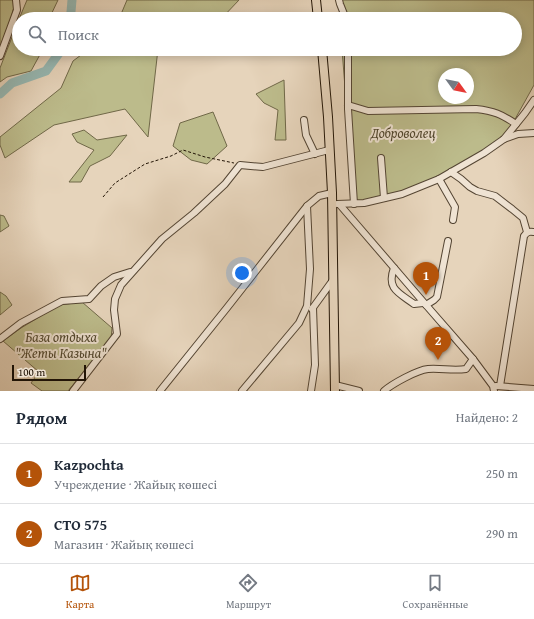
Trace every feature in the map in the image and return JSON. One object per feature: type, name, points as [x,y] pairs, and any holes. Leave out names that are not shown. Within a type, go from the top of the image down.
[{"type":"main road","points":[[316,0],[317,12]]},
{"type":"main road","points":[[323,56],[328,117],[332,193],[336,204],[333,280],[335,388]]},
{"type":"street","points":[[16,0],[16,12]]},
{"type":"street","points":[[339,0],[343,12]]},
{"type":"street","points":[[0,56],[12,24]]},
{"type":"street","points":[[348,56],[348,105],[354,204]]},
{"type":"street","points":[[504,139],[534,100]]},
{"type":"street","points":[[348,105],[368,111],[489,110],[504,116],[516,124]]},
{"type":"street","points":[[304,120],[306,135],[315,154]]},
{"type":"street","points":[[336,204],[364,203],[402,194],[439,179],[484,153],[504,139],[518,134],[534,133]]},
{"type":"street","points":[[74,391],[117,334],[114,310],[115,299],[121,285],[162,239],[194,213],[225,184],[240,165],[263,167],[330,150]]},
{"type":"street","points":[[381,158],[384,198]]},
{"type":"street","points":[[451,172],[470,187],[477,191],[494,196],[518,214],[523,218],[527,232],[524,236],[496,388]]},
{"type":"street","points":[[439,179],[455,207],[453,220]]},
{"type":"street","points":[[160,391],[307,206],[319,196],[332,193]]},
{"type":"street","points":[[336,204],[394,268],[473,359],[496,388]]},
{"type":"street","points":[[299,323],[307,306],[310,269],[307,206]]},
{"type":"street","points":[[527,232],[534,232]]},
{"type":"street","points":[[394,268],[392,275],[394,290],[414,304],[424,304],[434,300],[437,297],[448,240]]},
{"type":"street","points":[[0,339],[21,323],[62,301],[89,299],[101,286],[114,277],[132,272]]},
{"type":"street","points":[[242,391],[313,308],[333,280]]},
{"type":"street","points":[[311,391],[315,365],[313,308]]},
{"type":"street","points":[[384,391],[389,386],[427,369],[466,369],[473,359]]},
{"type":"street","points":[[335,388],[359,391]]},
{"type":"street","points":[[496,388],[534,389]]},
{"type":"path","points":[[103,197],[115,183],[145,164],[171,156],[183,150],[240,165]]},
{"type":"green space","points":[[0,0],[17,0],[12,12],[6,43],[0,59]]},
{"type":"green space","points":[[27,0],[58,0],[52,12],[22,12]]},
{"type":"green space","points":[[127,0],[239,0],[228,12],[122,12]]},
{"type":"green space","name":"Доброволец","points":[[339,0],[534,0],[534,85],[504,139],[439,179],[384,198],[354,204],[343,56],[522,56],[522,12],[340,12]]},
{"type":"green space","points":[[12,37],[12,56],[39,56],[31,71],[7,77],[0,82],[0,68]]},
{"type":"green space","points":[[80,56],[157,56],[148,137],[125,109],[54,125],[5,158],[0,145],[0,137],[61,88],[73,61]]},
{"type":"green space","points":[[284,80],[286,140],[275,140],[278,110],[264,103],[256,94]]},
{"type":"green space","points":[[213,112],[227,146],[207,164],[191,160],[173,146],[180,123]]},
{"type":"green space","points":[[84,130],[97,140],[127,135],[110,156],[90,166],[81,182],[69,182],[94,150],[77,142],[72,134]]},
{"type":"green space","points":[[0,215],[4,216],[9,226],[0,232]]},
{"type":"green space","points":[[0,292],[6,296],[12,305],[0,315]]},
{"type":"green space","name":"База отдыха \"Жеты Казына\"","points":[[82,302],[112,328],[111,339],[68,391],[42,391],[31,383],[39,372],[3,341],[21,328],[59,305]]},
{"type":"waterway","points":[[71,12],[72,0]]},
{"type":"waterway","points":[[0,94],[12,83],[46,71],[57,56]]},
{"type":"place","name":"Kazpochta","points":[[426,295]]},
{"type":"place","name":"СТО 575","points":[[438,360]]}]
